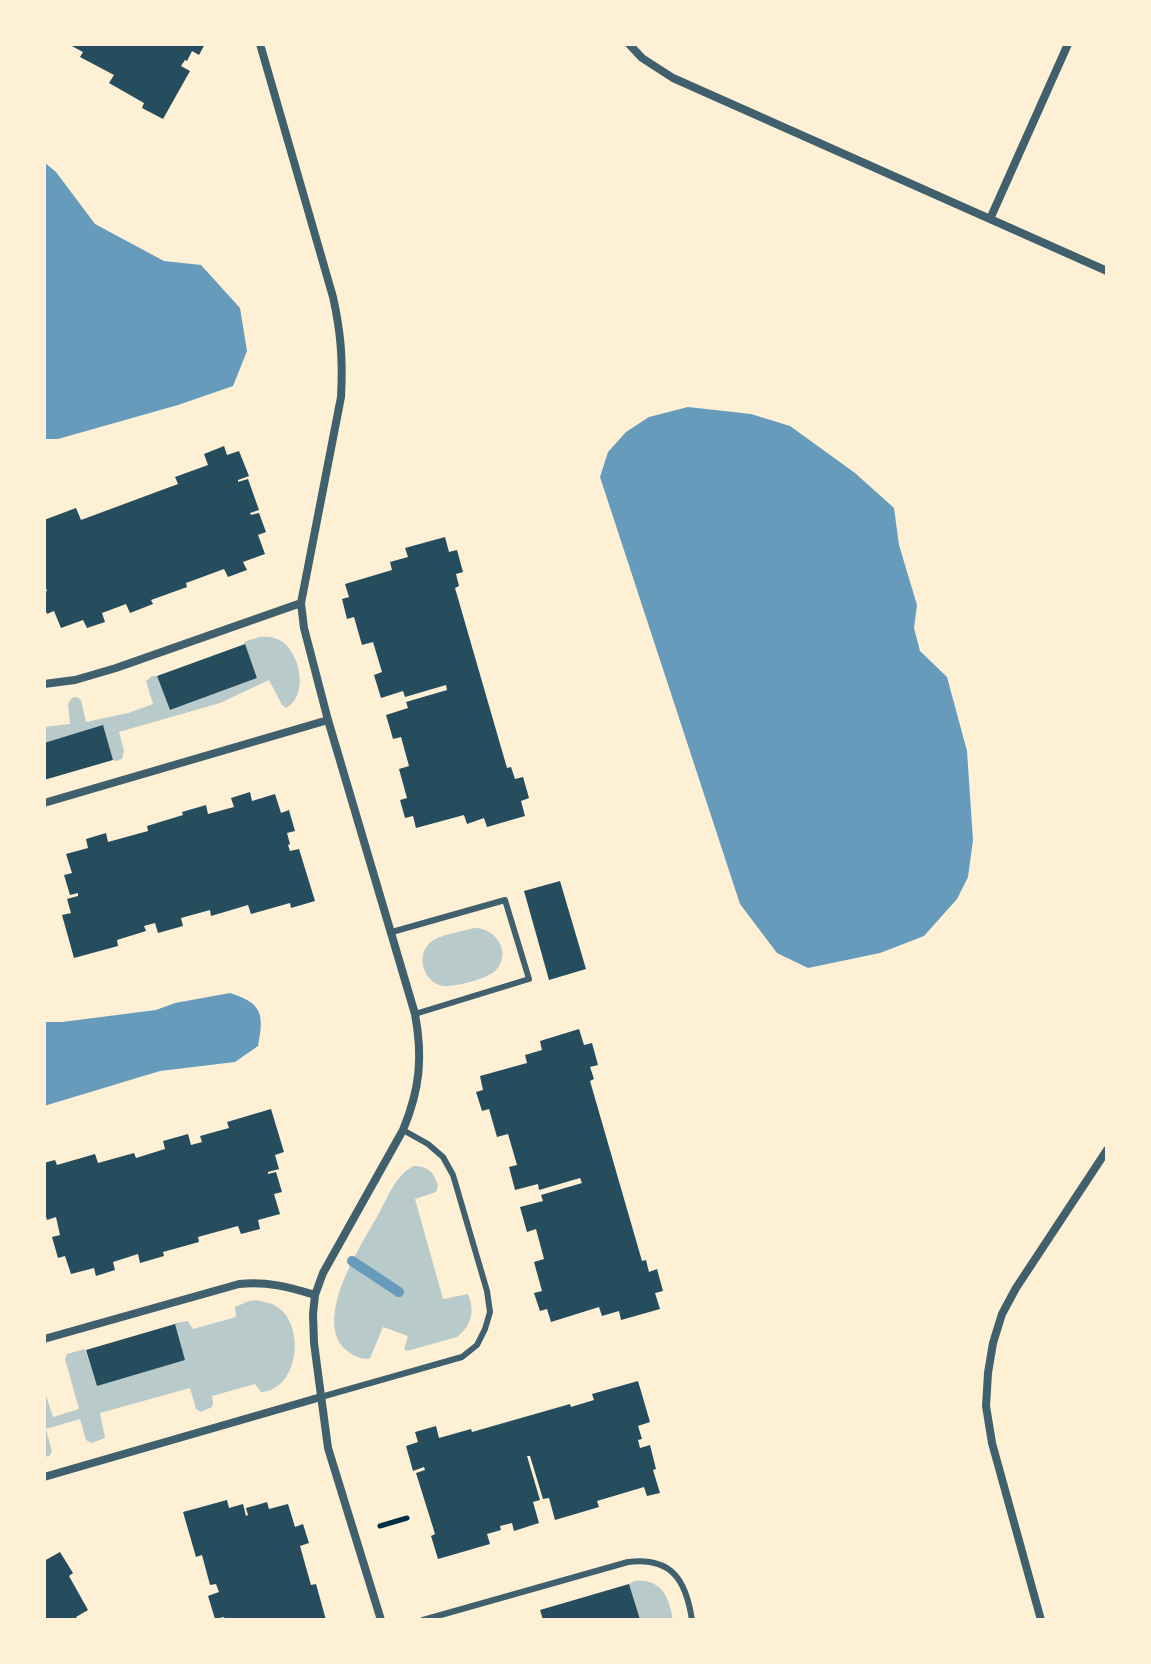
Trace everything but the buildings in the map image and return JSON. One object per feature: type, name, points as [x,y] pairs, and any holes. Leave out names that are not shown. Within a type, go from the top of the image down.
[{"type":"street","points":[[260,44],[341,331],[341,397],[301,603],[304,628],[415,1014],[420,1049],[413,1106],[403,1130],[323,1273],[315,1295],[313,1314],[328,1448],[381,1620]]},
{"type":"street","points":[[629,44],[642,58],[673,78],[1107,271]]},
{"type":"street","points":[[990,219],[1068,44]]},
{"type":"street","points":[[44,684],[95,675],[301,603]]},
{"type":"street","points":[[44,803],[328,720]]},
{"type":"street","points":[[1041,1620],[992,1443],[986,1406],[988,1373],[1002,1314],[1107,1150]]},
{"type":"street","points":[[44,1339],[239,1284],[258,1281],[278,1283],[315,1295]]},
{"type":"street","points":[[44,1477],[321,1397]]},
{"type":"lane","points":[[392,932],[505,900],[529,979],[415,1014]]},
{"type":"lane","points":[[321,1397],[462,1357],[477,1345],[485,1329],[490,1312],[487,1291],[453,1175],[443,1157],[403,1130]]},
{"type":"lane","points":[[423,1620],[644,1560],[670,1569],[684,1585],[692,1620]]},
{"type":"path","points":[[380,1526],[407,1518]]},
{"type":"shaded area","points":[[259,637],[281,641],[295,657],[300,686],[293,702],[286,708],[269,680],[220,703],[119,732],[124,751],[122,759],[116,761],[113,760],[103,726],[44,743],[44,727],[70,724],[68,704],[72,698],[81,700],[86,722],[153,704],[146,681],[152,676],[157,676],[170,710],[257,678],[244,642]]},
{"type":"shaded area","points":[[474,928],[489,932],[500,943],[502,957],[495,971],[458,985],[439,985],[433,981],[424,969],[426,947],[441,937]]},
{"type":"shaded area","points":[[414,1166],[430,1171],[438,1186],[436,1192],[415,1199],[443,1299],[468,1294],[471,1317],[457,1337],[407,1351],[404,1349],[408,1336],[383,1327],[369,1359],[360,1358],[346,1350],[337,1337],[334,1320],[337,1302],[351,1263],[389,1195],[402,1175]]},
{"type":"shaded area","points":[[256,1300],[280,1309],[293,1330],[295,1344],[290,1370],[273,1389],[261,1392],[255,1384],[212,1396],[212,1407],[201,1412],[196,1409],[190,1388],[100,1413],[105,1438],[92,1443],[86,1440],[80,1419],[46,1429],[52,1452],[44,1457],[44,1389],[53,1417],[79,1409],[65,1359],[67,1354],[85,1349],[97,1386],[176,1323],[188,1321],[193,1329],[236,1317],[235,1307]]},
{"type":"shaded area","points":[[634,1581],[651,1582],[662,1590],[673,1620],[636,1620],[640,1618],[629,1584]]},
{"type":"water","points":[[44,162],[56,172],[95,224],[164,261],[201,265],[240,308],[247,351],[233,386],[58,439],[44,439]]},
{"type":"water","points":[[688,407],[751,414],[790,426],[855,473],[894,508],[899,545],[917,605],[914,628],[920,651],[947,677],[967,751],[973,840],[968,877],[957,899],[924,936],[880,953],[808,968],[777,953],[740,904],[600,477],[608,452],[626,432],[649,417]]},
{"type":"water","points":[[230,993],[255,1006],[261,1026],[258,1046],[235,1062],[160,1071],[44,1106],[44,1022],[156,1010],[175,1003]]},
{"type":"waterway","points":[[352,1261],[399,1292]]}]
